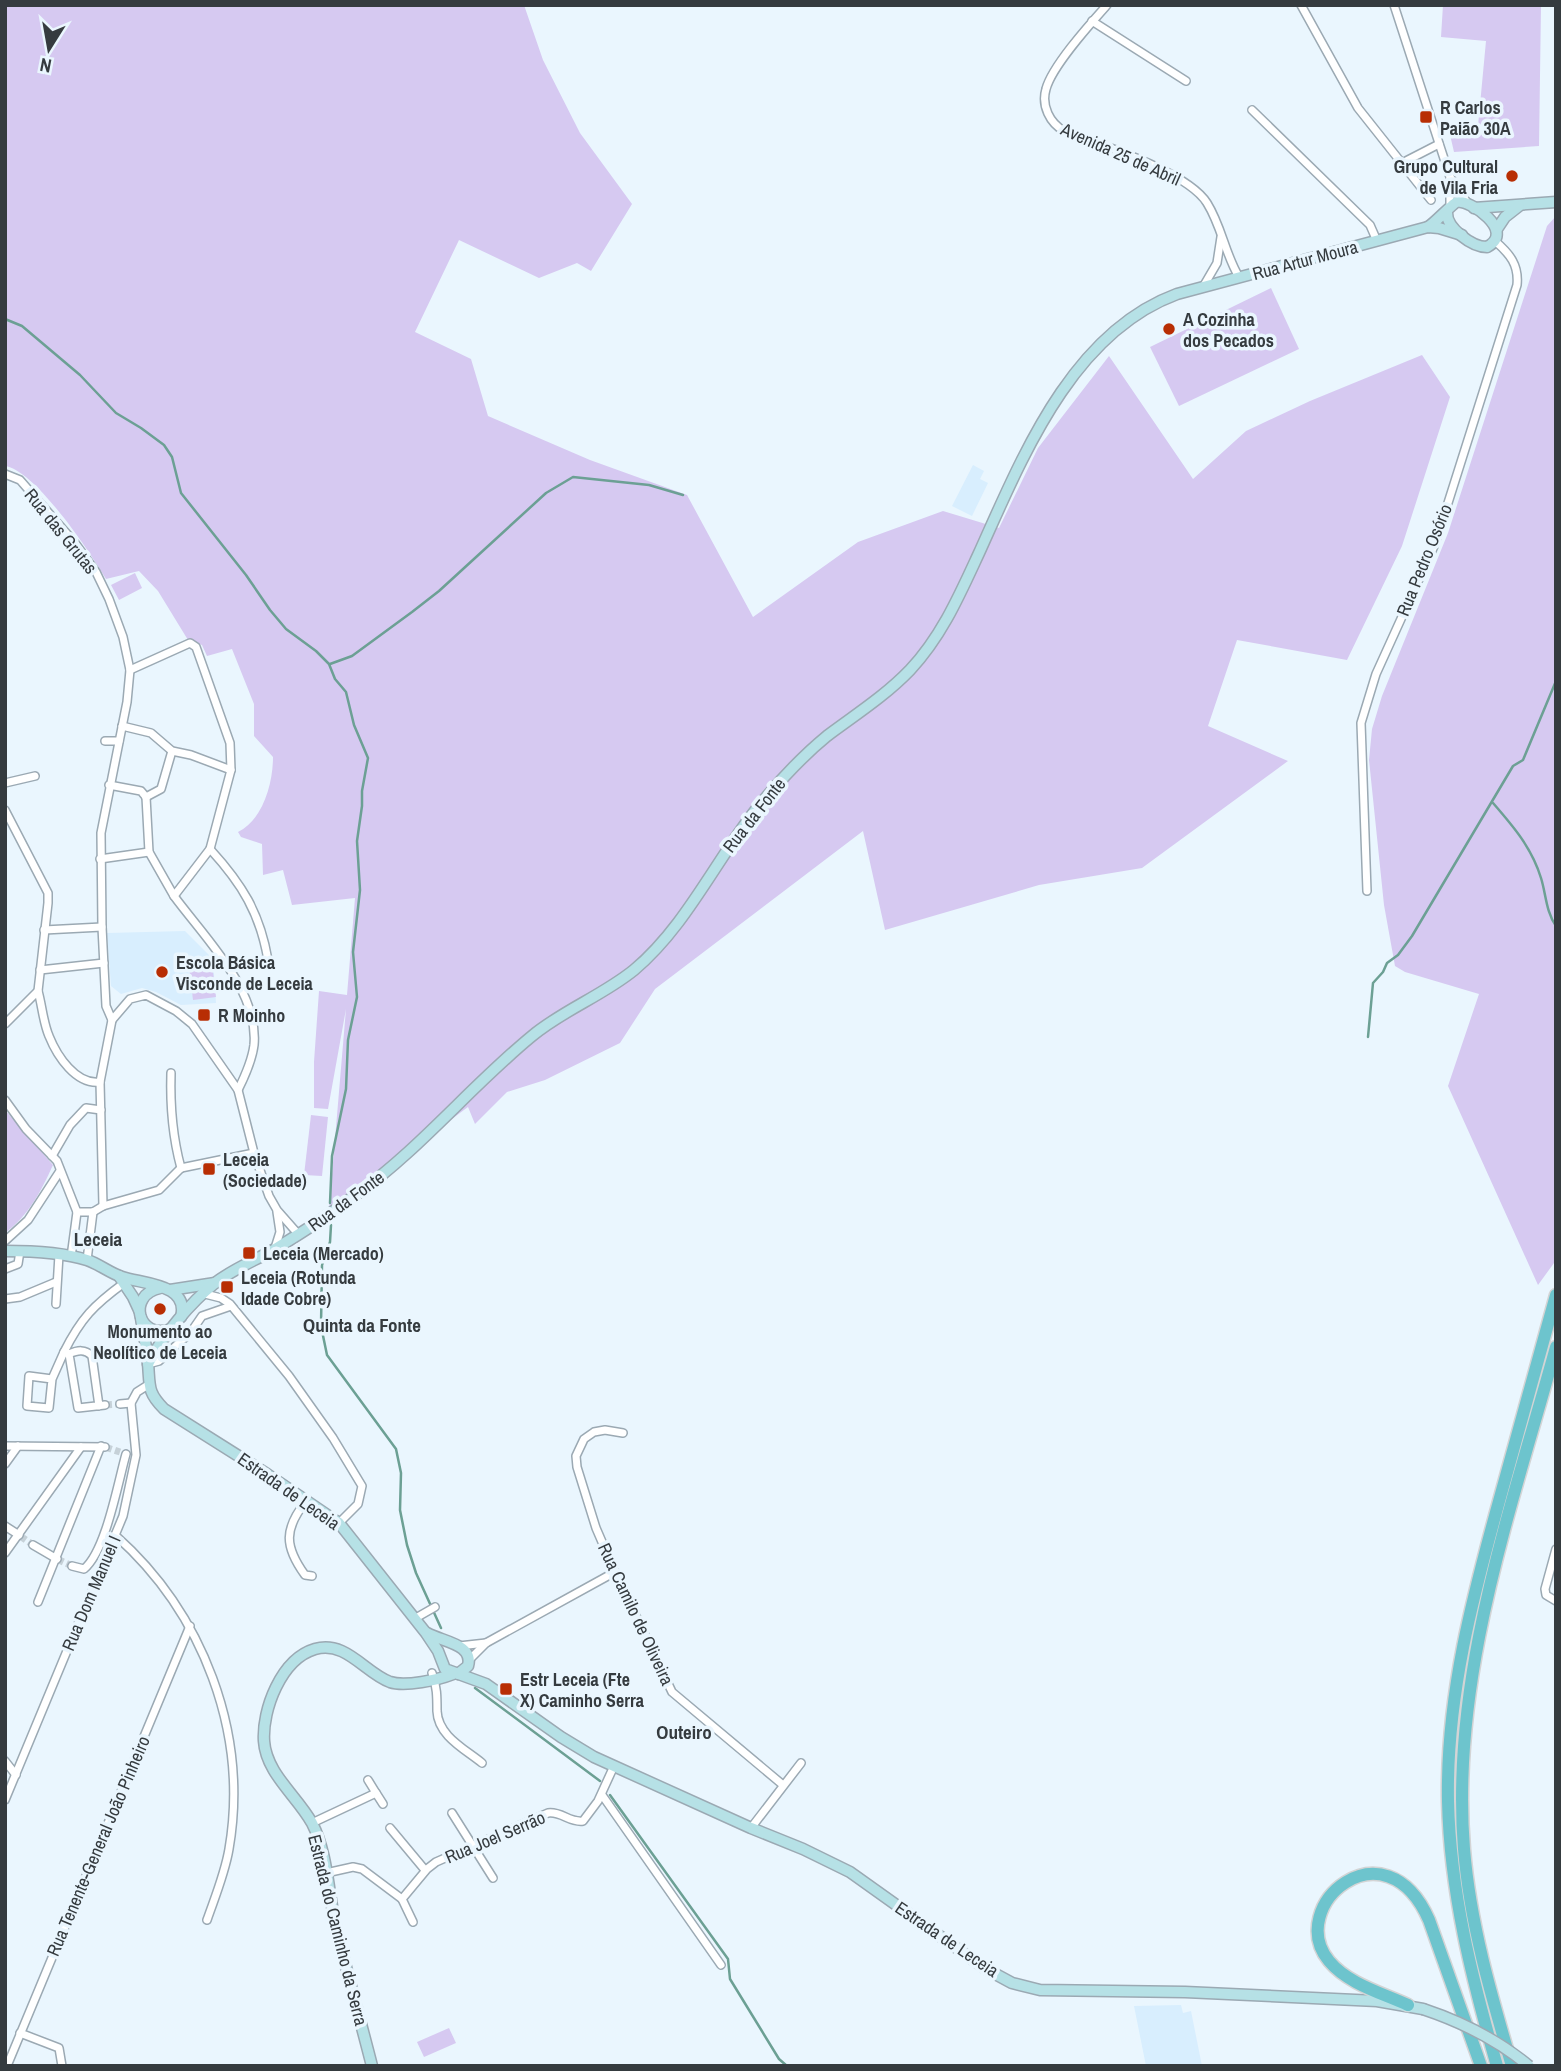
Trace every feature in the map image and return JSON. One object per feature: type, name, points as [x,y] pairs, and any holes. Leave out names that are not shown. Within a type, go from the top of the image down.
[{"type":"main road","points":[[1497,2066],[1473,1977],[1457,1900],[1449,1820],[1450,1733],[1462,1647],[1476,1586],[1556,1295]]},
{"type":"main road","points":[[1512,2066],[1489,1985],[1472,1908],[1464,1839],[1463,1745],[1470,1685],[1485,1607],[1556,1347]]},
{"type":"main road","points":[[1408,2006],[1343,1974],[1322,1951],[1318,1932],[1323,1910],[1332,1893],[1350,1879],[1366,1874],[1385,1875],[1406,1886],[1419,1900],[1429,1920],[1480,2066]]},
{"type":"street","name":"Avenida 25 de Abril","points":[[1107,5],[1059,65],[1046,89],[1045,108],[1054,126],[1188,183],[1206,201],[1221,229],[1239,278]]},
{"type":"street","points":[[1301,5],[1358,108],[1431,200]]},
{"type":"street","points":[[1394,5],[1450,177],[1471,206],[1497,229]]},
{"type":"street","points":[[1092,21],[1186,81]]},
{"type":"street","points":[[1252,110],[1370,225],[1377,241]]},
{"type":"street","points":[[1402,163],[1439,144]]},
{"type":"street","points":[[1450,177],[1448,223],[1480,247],[1487,247],[1495,241],[1497,229],[1505,217],[1520,206]]},
{"type":"street","points":[[1428,228],[1457,202],[1471,206],[1520,206],[1556,202]]},
{"type":"street","points":[[1428,228],[1462,234]]},
{"type":"street","name":"Rua Artur Moura","points":[[1203,288],[1428,228]]},
{"type":"street","points":[[1203,288],[1217,263],[1221,229]]},
{"type":"street","name":"Rua Pedro Osório","points":[[1367,891],[1361,723],[1376,674],[1434,544],[1517,285],[1517,267],[1495,241]]},
{"type":"street","name":"Rua da Fonte","points":[[181,1319],[219,1281],[299,1235],[390,1168],[534,1034],[622,979],[655,949],[768,795],[813,748],[897,682],[930,646],[959,597],[1039,429],[1061,393],[1094,352],[1111,333],[1148,306],[1177,294],[1203,288]]},
{"type":"street","name":"Rua das Grutas","points":[[5,474],[20,480],[75,543],[96,572],[109,598],[123,638],[130,670],[101,833],[100,859]]},
{"type":"street","points":[[130,670],[190,643],[196,647],[230,743],[231,770],[210,849],[174,896]]},
{"type":"street","points":[[122,726],[151,733],[172,751],[231,770]]},
{"type":"street","points":[[105,741],[119,741]]},
{"type":"street","points":[[146,797],[161,789],[172,751]]},
{"type":"street","points":[[5,783],[35,776]]},
{"type":"street","points":[[109,785],[141,791],[146,797],[149,852],[174,896],[246,996],[254,1030],[252,1057],[238,1090]]},
{"type":"street","points":[[5,810],[48,893],[38,991],[49,1036],[73,1074],[88,1082],[100,1082]]},
{"type":"street","points":[[210,849],[233,874],[255,910],[268,960],[231,964],[227,967]]},
{"type":"street","points":[[113,1020],[106,1006],[100,859],[149,852]]},
{"type":"street","points":[[44,930],[102,927]]},
{"type":"street","points":[[40,970],[104,963]]},
{"type":"street","points":[[5,1024],[38,991]]},
{"type":"street","points":[[103,1206],[100,1082],[113,1020],[124,1004],[136,996],[146,995],[164,1004],[191,1024],[238,1090],[266,1188],[276,1208],[299,1235]]},
{"type":"street","points":[[172,1073],[171,1118],[181,1168]]},
{"type":"street","points":[[5,1100],[26,1129],[52,1156],[60,1171],[77,1212],[71,1257]]},
{"type":"street","points":[[52,1156],[70,1125],[86,1108],[101,1110]]},
{"type":"street","points":[[77,1212],[93,1212],[103,1206],[159,1190],[181,1168],[254,1153]]},
{"type":"street","points":[[5,1241],[28,1220],[60,1171]]},
{"type":"street","points":[[275,1249],[280,1232],[276,1208]]},
{"type":"street","points":[[90,1261],[93,1212]]},
{"type":"street","points":[[5,1251],[59,1255],[90,1261],[121,1280],[166,1289],[180,1299],[183,1305],[181,1319],[160,1341],[148,1364]]},
{"type":"street","points":[[5,1269],[18,1264],[20,1251]]},
{"type":"street","points":[[56,1304],[59,1255]]},
{"type":"street","points":[[121,1280],[151,1329],[171,1329]]},
{"type":"street","points":[[52,1379],[29,1376],[27,1406],[49,1408],[52,1379],[67,1353],[80,1321],[121,1280]]},
{"type":"street","name":"Rua da Fonte","points":[[166,1289],[219,1281]]},
{"type":"street","points":[[5,1299],[20,1297],[56,1282]]},
{"type":"street","points":[[120,1404],[131,1403],[137,1392],[148,1385],[148,1364],[140,1315],[143,1297],[148,1292],[166,1289]]},
{"type":"street","points":[[205,1294],[221,1298],[231,1306],[289,1376],[333,1438],[362,1486],[358,1504],[339,1524]]},
{"type":"street","points":[[148,1364],[159,1361],[191,1332],[202,1316],[231,1306]]},
{"type":"street","points":[[86,1351],[92,1356],[102,1406],[78,1408],[67,1353],[86,1351]]},
{"type":"street","name":"Estrada de Leceia","points":[[148,1385],[156,1401],[164,1409],[339,1524],[426,1633],[441,1660]]},
{"type":"street","name":"Rua Dom Manuel I","points":[[5,1800],[123,1516],[136,1455],[131,1403]]},
{"type":"street","name":"Rua Camilo de Oliveira","points":[[623,1433],[606,1430],[594,1432],[584,1440],[576,1456],[596,1528],[615,1572],[672,1692],[783,1785]]},
{"type":"street","points":[[5,1446],[103,1447],[37,1602]]},
{"type":"street","points":[[5,1464],[18,1446]]},
{"type":"street","points":[[5,1553],[81,1447]]},
{"type":"street","points":[[72,1566],[84,1569],[94,1556],[112,1511],[123,1453],[136,1455]]},
{"type":"street","points":[[306,1501],[292,1521],[289,1547],[305,1575],[312,1576]]},
{"type":"street","points":[[5,1526],[18,1535]]},
{"type":"street","points":[[116,1535],[163,1585],[190,1626],[201,1648],[223,1711],[232,1767],[233,1822],[230,1847],[207,1920]]},
{"type":"street","points":[[33,1545],[57,1559]]},
{"type":"street","points":[[1556,1549],[1545,1589],[1546,1595],[1556,1601]]},
{"type":"street","points":[[441,1660],[445,1669],[455,1674],[466,1670],[470,1661],[486,1643],[615,1572]]},
{"type":"street","points":[[414,1619],[435,1607]]},
{"type":"street","name":"Rua Tenente-General João Pinheiro","points":[[7,2066],[190,1626]]},
{"type":"street","name":"Estrada de Leceia","points":[[426,1633],[457,1646]]},
{"type":"street","points":[[482,1763],[441,1728],[437,1713],[438,1692],[433,1676],[444,1651],[457,1646],[486,1643]]},
{"type":"street","points":[[457,1646],[465,1649],[470,1661]]},
{"type":"street","name":"Estrada do Caminho da Serra","points":[[372,2066],[312,1823],[272,1768],[264,1744],[269,1701],[272,1692],[294,1663],[316,1649],[331,1648],[348,1654],[390,1682],[407,1684],[433,1676],[455,1674]]},
{"type":"street","name":"Estrada de Leceia","points":[[470,1661],[486,1684]]},
{"type":"street","name":"Estrada de Leceia","points":[[455,1674],[486,1684],[561,1737],[614,1766],[850,1872],[986,1969],[1012,1983],[1040,1990],[1198,1993],[1377,2001],[1423,2009],[1452,2019],[1482,2033],[1529,2066]]},
{"type":"street","points":[[5,1761],[16,1775]]},
{"type":"street","points":[[751,1828],[801,1763]]},
{"type":"street","name":"Rua Joel Serrão","points":[[402,1899],[425,1870],[445,1857],[548,1813],[554,1812],[574,1821],[583,1821],[601,1796],[614,1766]]},
{"type":"street","points":[[368,1780],[383,1804]]},
{"type":"street","points":[[312,1823],[376,1793]]},
{"type":"street","points":[[601,1796],[721,1965]]},
{"type":"street","points":[[452,1813],[493,1878]]},
{"type":"street","points":[[390,1828],[425,1870]]},
{"type":"street","points":[[326,1872],[353,1867],[362,1869],[402,1899],[413,1922]]},
{"type":"street","points":[[20,2033],[59,2048],[62,2066]]},
{"type":"shaded area","points":[[5,5],[524,5],[543,60],[580,133],[632,204],[591,271],[577,263],[539,278],[459,240],[415,332],[471,359],[488,416],[590,460],[687,495],[753,617],[858,542],[943,511],[999,528],[1038,448],[1109,356],[1193,479],[1246,431],[1310,401],[1422,355],[1450,397],[1402,546],[1347,660],[1237,640],[1208,726],[1288,761],[1142,868],[1039,885],[885,930],[863,831],[655,989],[620,1043],[545,1080],[507,1092],[475,1124],[468,1107],[329,1210],[346,1009],[328,1109],[314,1108],[319,991],[347,995],[355,898],[292,905],[283,870],[263,875],[262,844],[241,837],[238,832],[254,819],[265,800],[273,757],[254,736],[254,704],[232,649],[207,656],[202,645],[188,640],[158,591],[139,571],[106,579],[75,532],[46,496],[17,471],[5,466]]},
{"type":"shaded area","points":[[1443,5],[1541,5],[1539,146],[1454,152],[1448,126],[1478,126],[1486,41],[1441,37]]},
{"type":"shaded area","points":[[1556,216],[1556,1254],[1554,1263],[1538,1285],[1448,1086],[1479,994],[1405,972],[1395,966],[1384,905],[1369,760],[1372,729],[1382,696],[1448,533],[1547,226]]},
{"type":"shaded area","points":[[1271,288],[1299,349],[1179,406],[1150,347]]},
{"type":"shaded area","points":[[973,465],[984,471],[980,479],[988,483],[972,516],[952,506]]},
{"type":"shaded area","points":[[135,573],[142,588],[119,600],[111,585]]},
{"type":"shaded area","name":"Escola Básica Visconde de Leceia","points":[[185,931],[213,959],[216,1003],[181,1005],[142,988],[121,994],[111,986],[107,933]]},
{"type":"shaded area","points":[[212,963],[216,997],[193,1000],[189,966]]},
{"type":"shaded area","points":[[5,1110],[53,1165],[28,1210],[5,1233]]},
{"type":"shaded area","points":[[311,1115],[328,1117],[322,1176],[304,1175]]},
{"type":"shaded area","points":[[1181,2005],[1183,2013],[1191,2011],[1202,2066],[1146,2066],[1134,2006]]},
{"type":"shaded area","points":[[449,2028],[456,2043],[424,2057],[417,2042]]},
{"type":"waterway","points":[[5,319],[22,326],[80,375],[116,413],[164,445],[172,457],[181,493],[270,610],[286,629],[329,664],[335,679],[346,692],[354,725],[368,758],[357,841],[360,890],[353,952],[357,997],[348,1040],[346,1089],[332,1156],[330,1203]]},
{"type":"waterway","points":[[330,664],[352,656],[412,612],[439,591],[546,493],[573,477],[649,485],[683,495]]},
{"type":"waterway","points":[[1368,1037],[1373,983],[1412,936],[1513,766],[1523,760],[1556,681]]},
{"type":"waterway","points":[[1493,803],[1515,829],[1533,857],[1550,915],[1556,926]]},
{"type":"waterway","points":[[331,1225],[330,1242],[322,1265],[321,1326],[327,1355],[396,1449],[401,1473],[400,1510],[407,1545],[416,1573],[441,1628]]},
{"type":"waterway","points":[[475,1688],[600,1781]]},
{"type":"waterway","points":[[610,1795],[728,1959],[730,1979],[779,2059],[787,2066]]},
{"type":"tunnel","points":[[105,1405],[120,1404]]},
{"type":"tunnel","points":[[105,1447],[120,1452]]},
{"type":"tunnel","points":[[20,1536],[33,1545]]},
{"type":"tunnel","points":[[57,1559],[72,1566]]},
{"type":"place","name":"R Carlos Paião 30A","points":[[1426,117]]},
{"type":"place","name":"Grupo Cultural de Vila Fria","points":[[1512,176]]},
{"type":"place","name":"A Cozinha dos Pecados","points":[[1169,329]]},
{"type":"place","name":"Escola Básica Visconde de Leceia","points":[[162,972]]},
{"type":"place","name":"R Moinho","points":[[204,1015]]},
{"type":"place","name":"Leceia (Sociedade)","points":[[209,1169]]},
{"type":"place","name":"Leceia (Mercado)","points":[[249,1253]]},
{"type":"place","name":"Leceia (Rotunda Idade Cobre)","points":[[227,1287]]},
{"type":"place","name":"Monumento ao Neolítico de Leceia","points":[[160,1309]]},
{"type":"place","name":"Estr Leceia (Fte X) Caminho Serra","points":[[506,1689]]},
{"type":"district","name":"Leceia","points":[[98,1239]]},
{"type":"district","name":"Quinta da Fonte","points":[[362,1325]]},
{"type":"district","name":"Outeiro","points":[[684,1732]]}]
